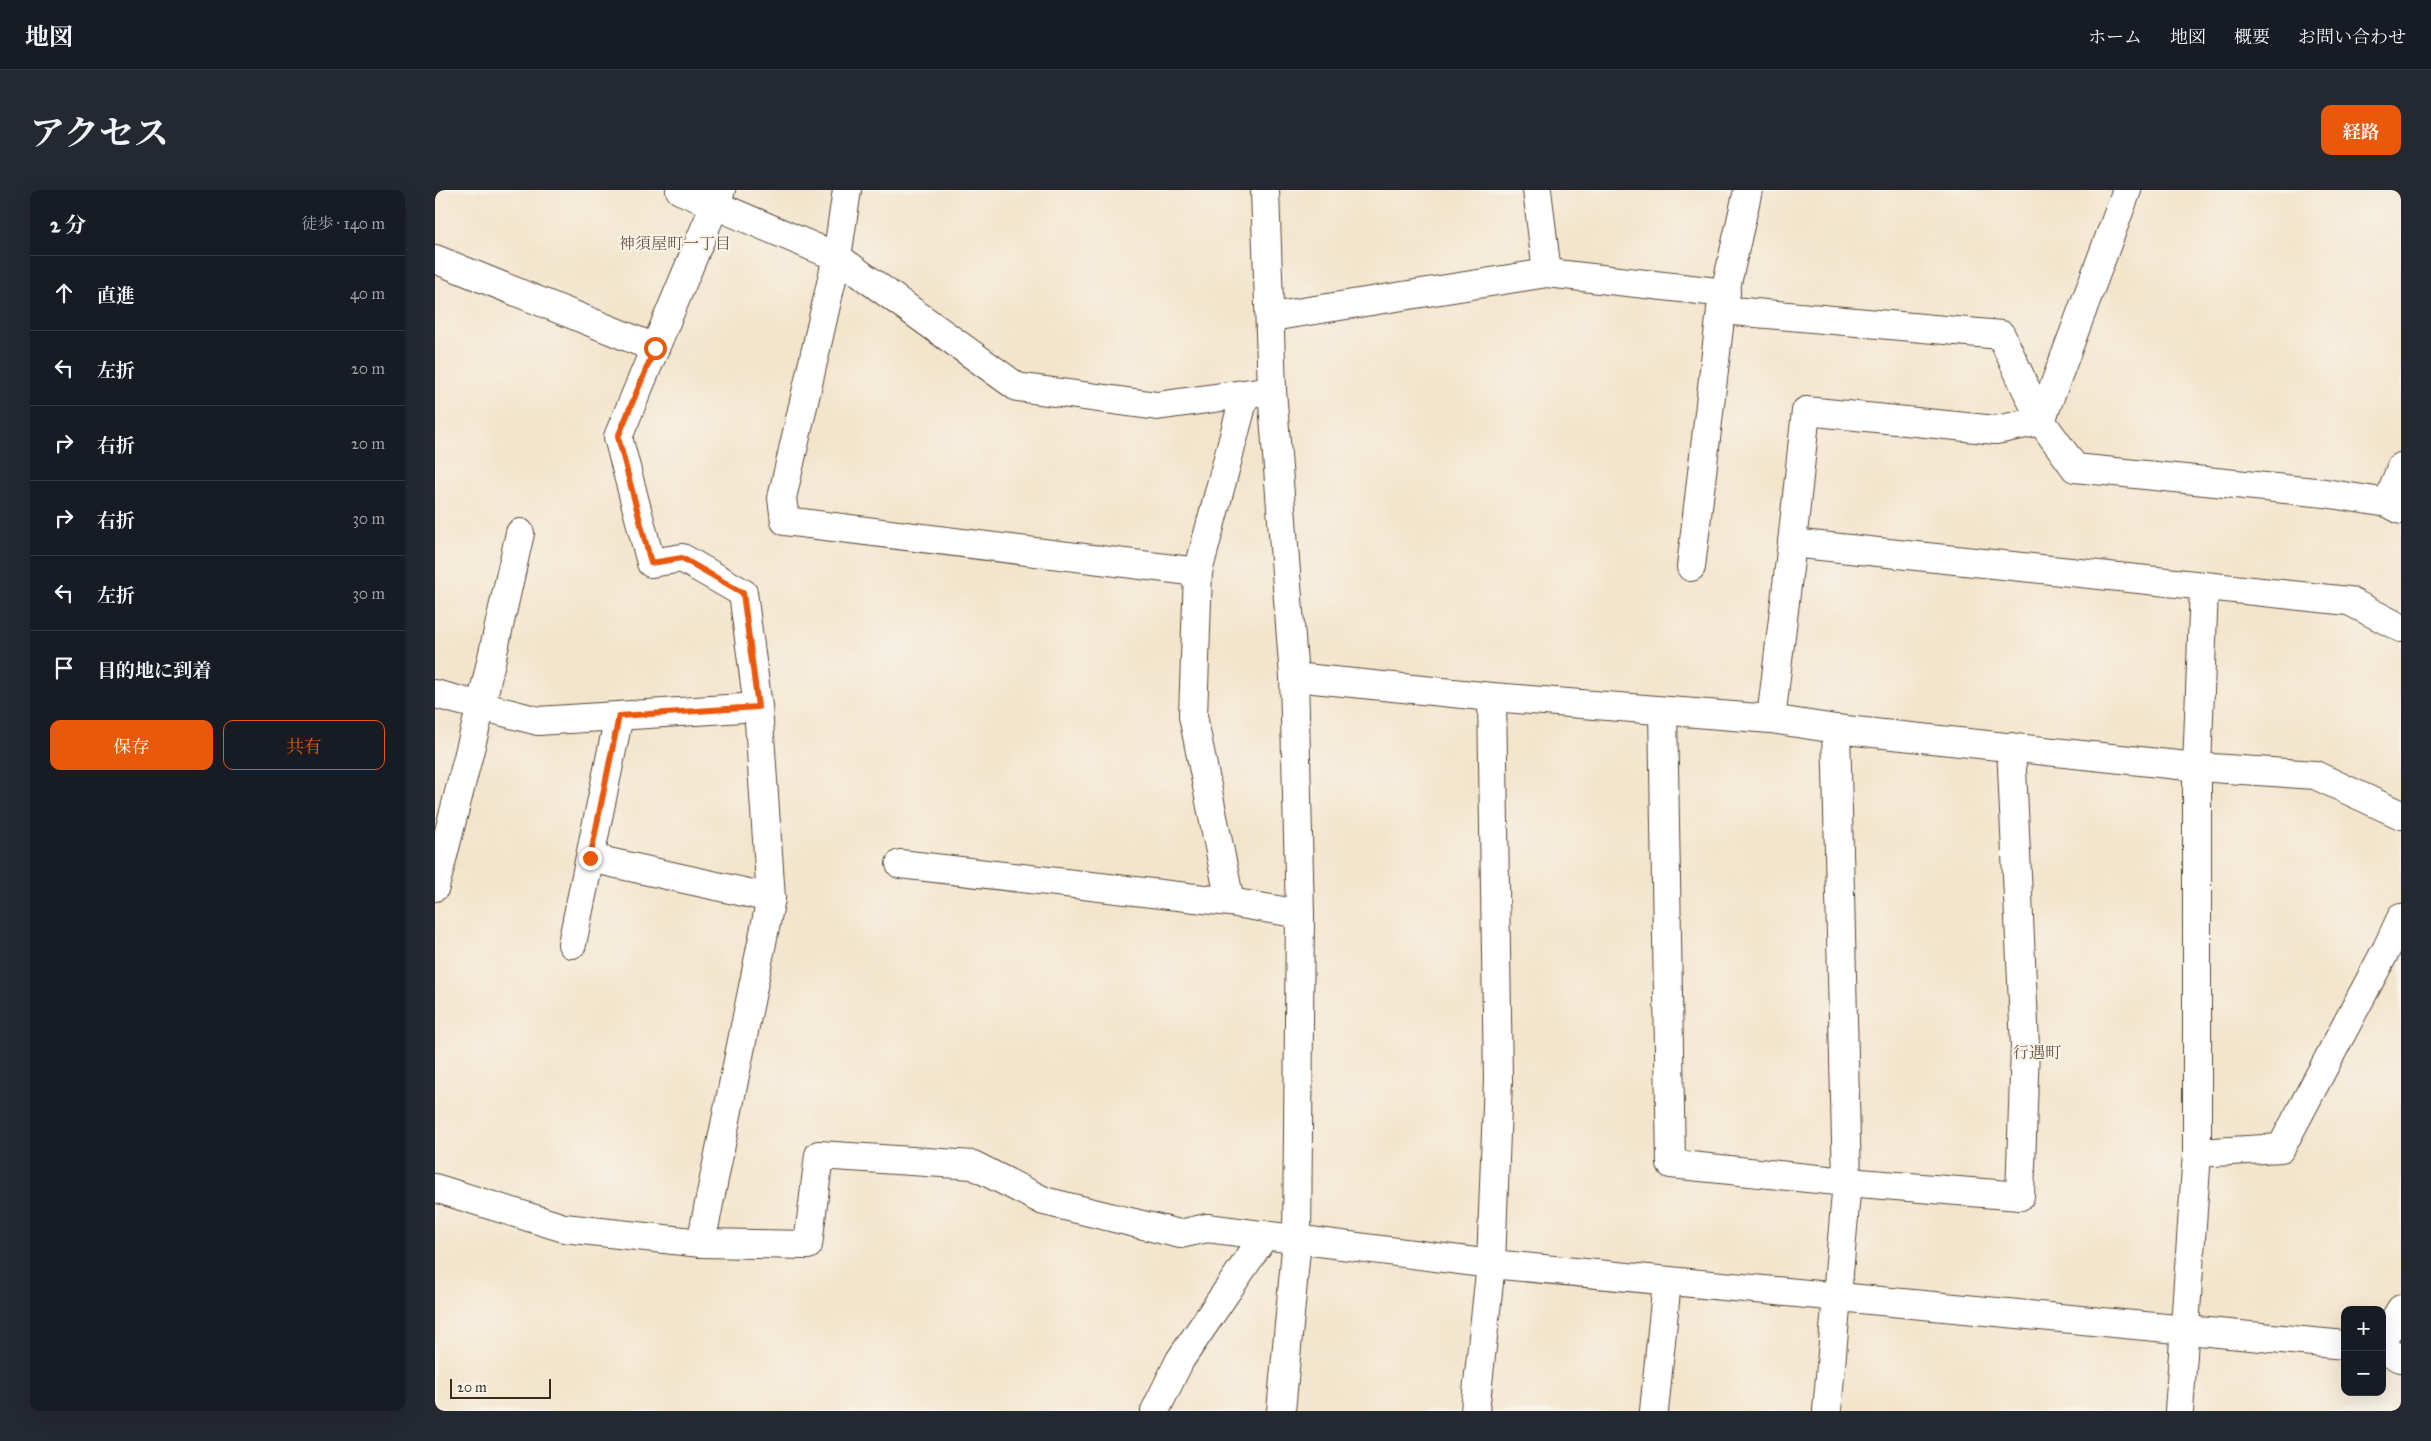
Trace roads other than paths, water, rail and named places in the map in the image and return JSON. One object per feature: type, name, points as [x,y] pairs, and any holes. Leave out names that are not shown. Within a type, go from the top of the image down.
[{"type":"street","points":[[680,190],[718,197],[837,257],[1017,387],[1157,406],[1272,390]]},
{"type":"street","points":[[847,190],[837,257],[781,498],[785,521],[1198,572]]},
{"type":"street","points":[[1265,190],[1271,317],[1272,390],[1294,677],[1300,914],[1297,1239],[1281,1411]]},
{"type":"street","points":[[1537,190],[1547,273]]},
{"type":"street","points":[[2041,421],[2127,190]]},
{"type":"street","points":[[1691,567],[1724,301],[1745,191]]},
{"type":"street","points":[[701,1243],[771,898],[758,707],[743,593],[682,558],[651,563],[618,437],[718,197]]},
{"type":"street","points":[[435,259],[655,348]]},
{"type":"street","points":[[1271,317],[1547,273],[1724,301],[2001,335],[2041,421],[2075,468],[2325,493],[2394,506],[2401,467]]},
{"type":"street","points":[[1229,902],[1193,716],[1198,572],[1245,394]]},
{"type":"street","points":[[1771,719],[1806,411],[1996,430],[2041,421]]},
{"type":"street","points":[[435,887],[481,706],[520,533]]},
{"type":"street","points":[[1792,543],[2204,588],[2349,601],[2401,628]]},
{"type":"street","points":[[2179,1411],[2197,1153],[2197,767],[2204,588]]},
{"type":"street","points":[[1294,677],[1491,697],[1771,719],[1836,729],[2197,767],[2315,776],[2401,815]]},
{"type":"street","points":[[435,694],[538,720],[758,707]]},
{"type":"street","points":[[1475,1411],[1491,1264],[1499,1080],[1491,697]]},
{"type":"street","points":[[1663,711],[1671,1164],[1847,1182],[2020,1196],[2025,1046],[2011,747]]},
{"type":"street","points":[[572,944],[619,716]]},
{"type":"street","points":[[1827,1411],[1847,1182],[1836,729]]},
{"type":"street","points":[[590,858],[771,898]]},
{"type":"street","points":[[900,864],[1229,902],[1300,914]]},
{"type":"street","points":[[2197,1153],[2281,1148],[2401,918]]},
{"type":"street","points":[[435,1188],[564,1228],[701,1243],[808,1245],[819,1155],[973,1165],[1044,1201],[1180,1234],[1207,1228],[1491,1264],[2341,1345]]},
{"type":"street","points":[[1155,1411],[1180,1360],[1265,1235]]},
{"type":"street","points":[[1653,1411],[1667,1281]]},
{"type":"street","points":[[2386,1334],[2401,1309]]},
{"type":"street","points":[[2384,1351],[2401,1358]]},
{"type":"district","name":"神須屋町一丁目","points":[[675,243]]},
{"type":"district","name":"行遇町","points":[[2037,1052]]}]
